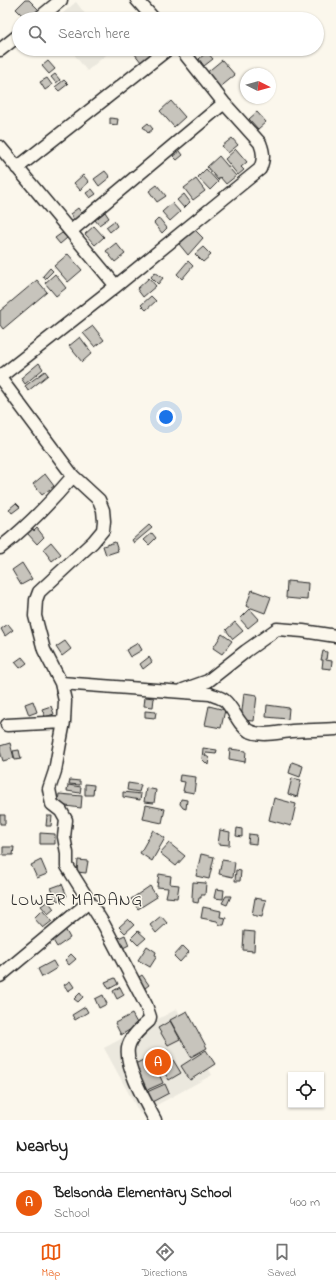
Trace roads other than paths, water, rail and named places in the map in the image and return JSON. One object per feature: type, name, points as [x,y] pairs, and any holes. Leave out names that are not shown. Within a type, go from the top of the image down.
[{"type":"street","points":[[46,12],[61,0]]},
{"type":"street","points":[[137,0],[148,12]]},
{"type":"street","points":[[0,50],[12,41]]},
{"type":"street","points":[[17,168],[159,56]]},
{"type":"street","points":[[155,1120],[134,1079],[128,1053],[128,1048],[132,1038],[150,1017],[146,1005],[104,925],[67,866],[67,853],[64,837],[66,820],[62,811],[52,804],[49,789],[55,770],[64,722],[65,701],[61,683],[44,650],[35,616],[36,600],[39,592],[93,542],[103,530],[103,510],[99,500],[73,476],[0,377],[116,286],[260,169],[264,152],[260,143],[224,103],[186,56]]},
{"type":"street","points":[[71,232],[224,103]]},
{"type":"street","points":[[0,147],[116,286]]},
{"type":"street","points":[[0,548],[54,498],[73,476]]},
{"type":"street","points":[[179,691],[208,681],[277,629],[336,636]]},
{"type":"street","points":[[61,683],[210,694],[223,699],[231,707],[240,722],[249,731],[256,733],[269,734],[290,731],[336,729]]},
{"type":"street","points":[[7,725],[64,722]]},
{"type":"street","points":[[0,976],[89,902]]},
{"type":"place","name":"Belsonda Elementary School","points":[[158,1062]]},
{"type":"district","name":"LOWER MADANG","points":[[77,900]]}]
